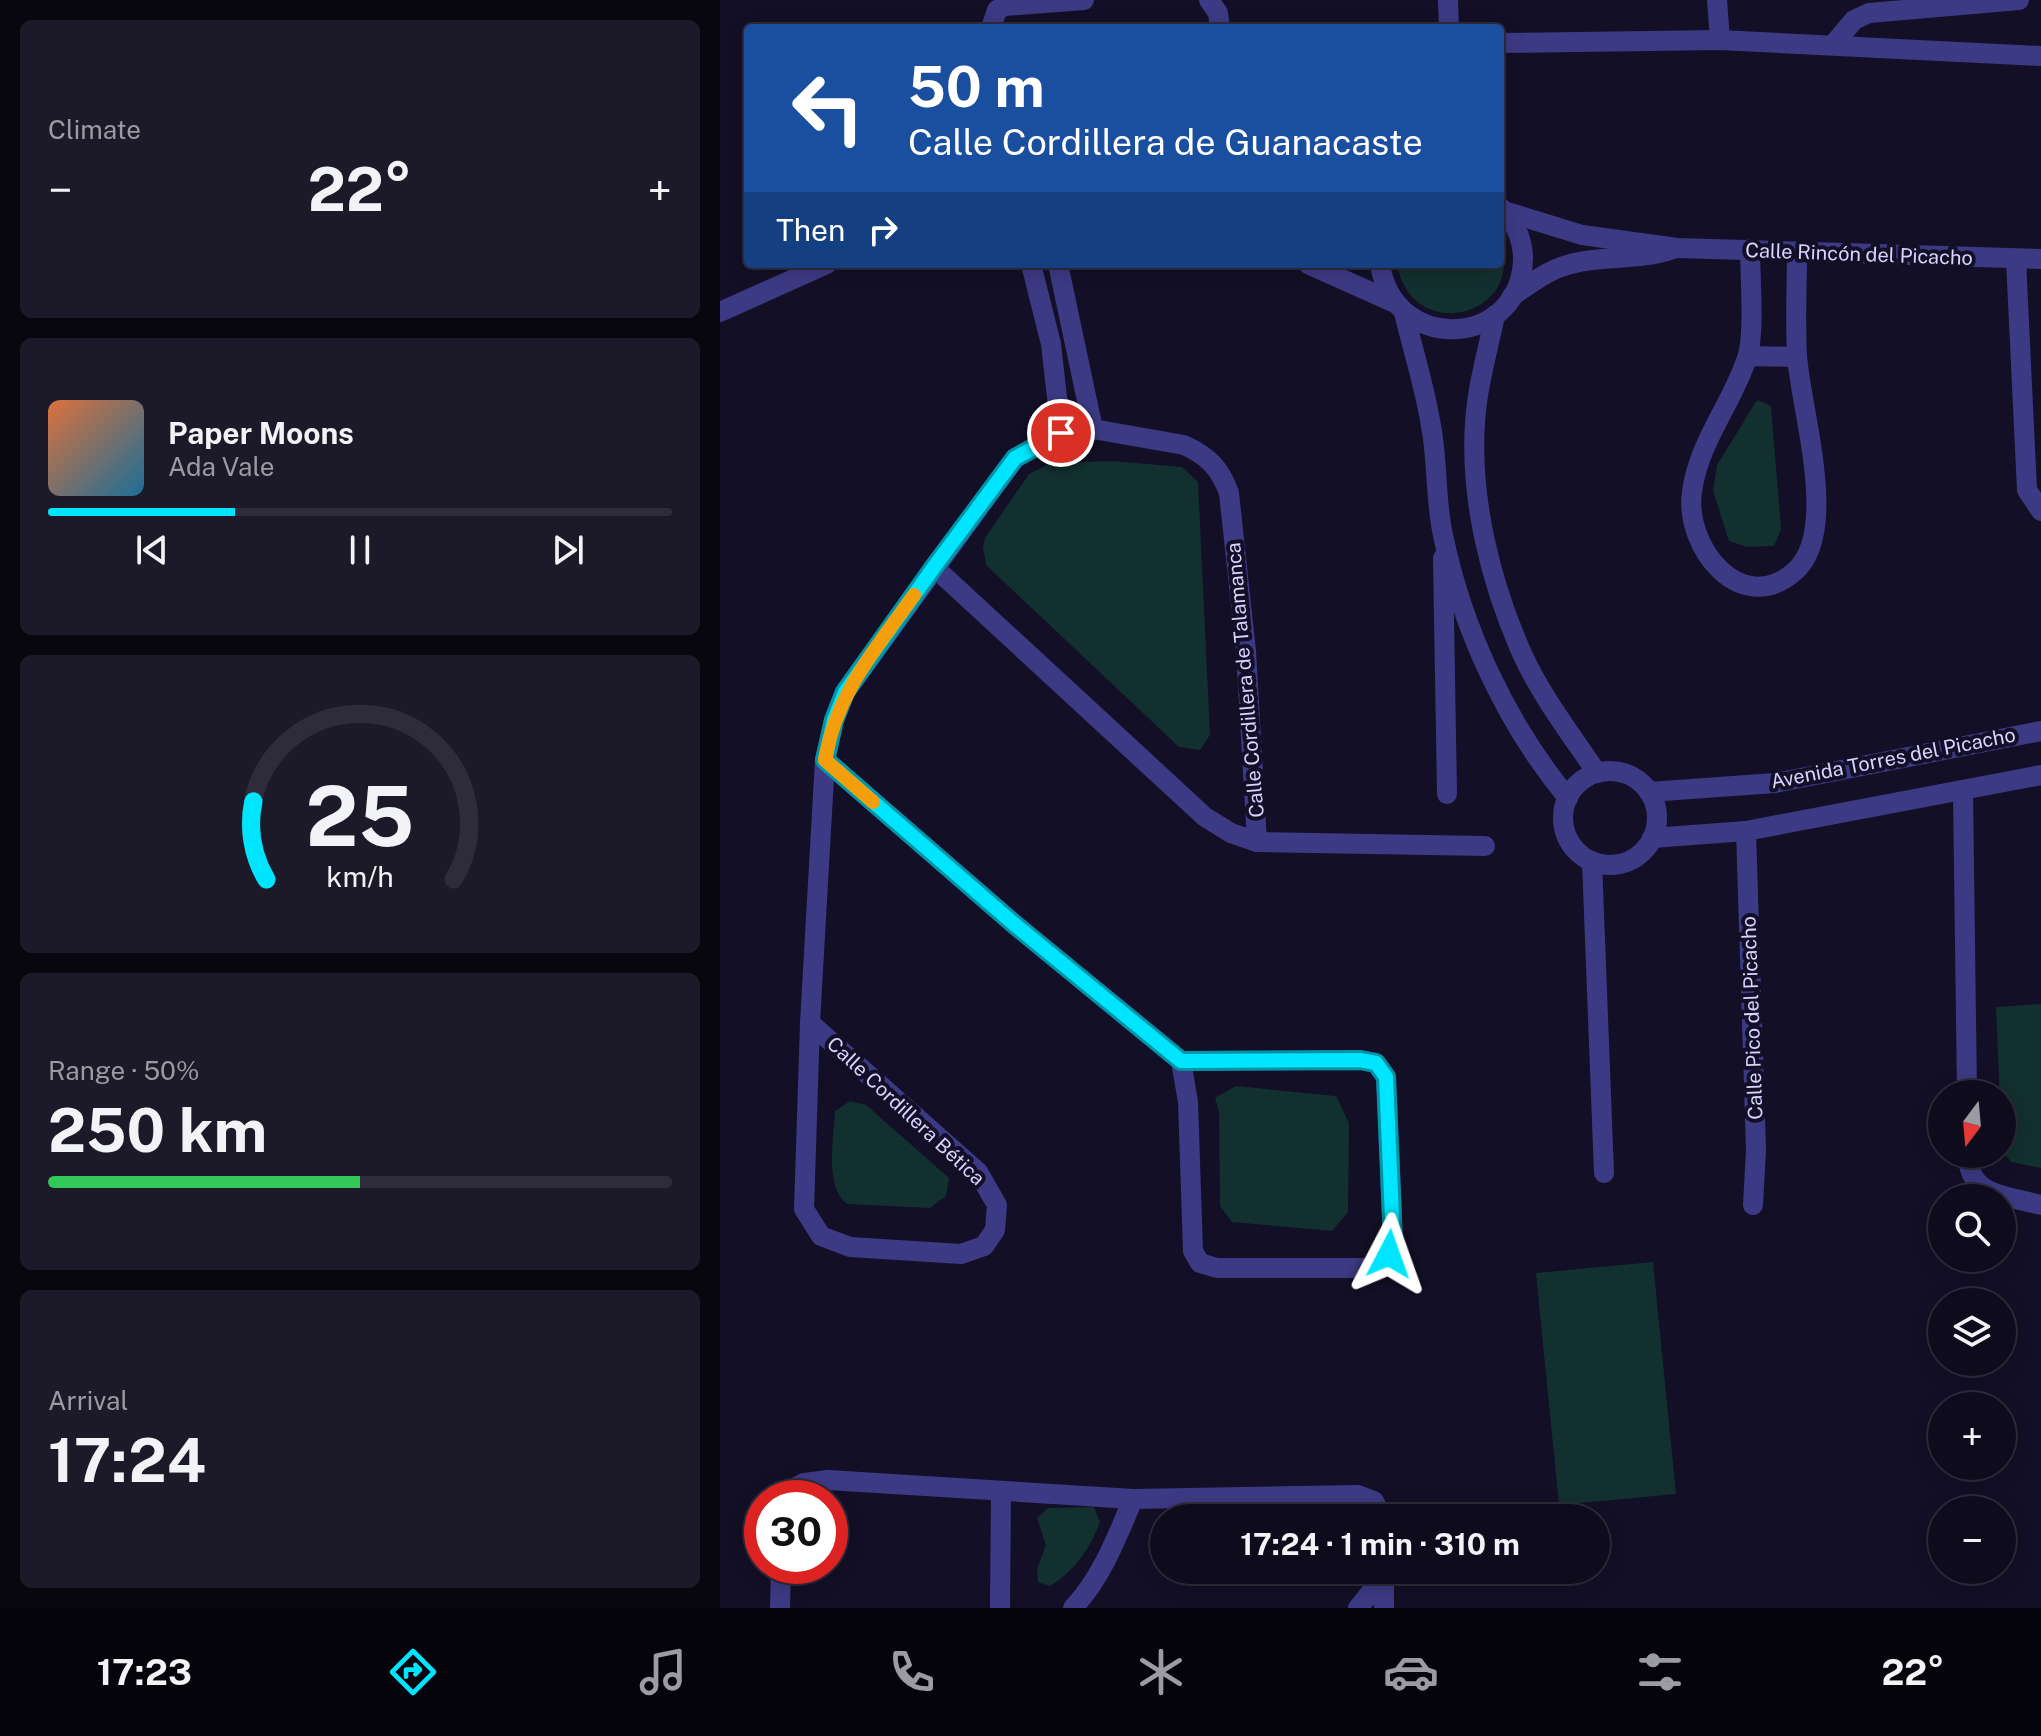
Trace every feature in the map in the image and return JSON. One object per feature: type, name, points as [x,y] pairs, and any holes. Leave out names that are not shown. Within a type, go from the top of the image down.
[{"type":"street","points":[[992,24],[997,10],[1005,6],[1084,0]]},
{"type":"street","points":[[1209,0],[1218,13],[1219,24]]},
{"type":"street","points":[[1448,0],[1449,24]]},
{"type":"street","points":[[1717,0],[1720,40]]},
{"type":"street","points":[[1833,45],[1854,20],[1869,13],[2019,0]]},
{"type":"street","points":[[1504,43],[1720,40],[2041,56]]},
{"type":"street","points":[[1504,210],[1582,235],[1677,248]]},
{"type":"street","points":[[1316,268],[1399,307],[1421,324],[1449,330],[1478,325],[1495,315],[1519,283],[1523,252],[1520,237],[1504,212]]},
{"type":"street","points":[[1512,296],[1561,267],[1599,259],[1638,258],[1677,248]]},
{"type":"street","name":"Calle Rincón del Picacho","points":[[1677,248],[2041,259]]},
{"type":"street","points":[[1750,249],[1748,356],[1696,473],[1691,521],[1706,555],[1729,580],[1762,586],[1786,579],[1800,568],[1809,552],[1816,522],[1814,470],[1797,357],[1797,252]]},
{"type":"street","points":[[2016,260],[2027,490],[2041,511]]},
{"type":"street","points":[[720,312],[818,268]]},
{"type":"street","points":[[1032,268],[1051,344],[1061,433]]},
{"type":"street","points":[[1059,268],[1093,429]]},
{"type":"street","points":[[1380,268],[1382,281],[1399,307],[1431,426],[1443,534],[1447,794]]},
{"type":"street","points":[[1495,315],[1475,423],[1478,492],[1488,551],[1520,651],[1597,773]]},
{"type":"street","points":[[1748,356],[1797,357]]},
{"type":"street","name":"Calle Cordillera de Talamanca","points":[[1061,433],[1093,429],[1184,445],[1198,451],[1222,473],[1229,493],[1246,651],[1257,842]]},
{"type":"street","name":"Calle Cordillera Bética","points":[[810,1023],[978,1172],[997,1205],[995,1230],[984,1246],[961,1254],[850,1247],[821,1236],[804,1209],[810,1023],[825,760],[834,720],[845,692],[934,567],[1015,458],[1061,433]]},
{"type":"street","points":[[1443,534],[1487,668],[1544,769],[1568,798]]},
{"type":"street","name":"Calle Cordillera de Talamanca","points":[[934,567],[1205,817],[1231,833],[1257,842],[1485,846]]},
{"type":"street","name":"Avenida Torres del Picacho","points":[[1649,792],[1775,783],[2041,731]]},
{"type":"street","points":[[825,760],[1014,924],[1181,1061],[1360,1060],[1376,1063],[1386,1077],[1390,1149],[1393,1242],[1384,1261],[1368,1268],[1217,1268],[1200,1263],[1193,1251],[1188,1102],[1181,1061]]},
{"type":"street","points":[[1597,773],[1627,774],[1649,792],[1657,815],[1652,838],[1639,854],[1622,863],[1592,861],[1574,848],[1564,829],[1568,798],[1580,782],[1597,773]]},
{"type":"street","points":[[1652,838],[1746,831],[2041,775]]},
{"type":"street","points":[[1963,792],[1967,1080]]},
{"type":"street","name":"Calle Pico del Picacho","points":[[1746,831],[1756,1150],[1753,1205]]},
{"type":"street","points":[[1592,861],[1604,1173]]},
{"type":"street","points":[[1969,1168],[1969,1174],[1979,1187],[2041,1205]]},
{"type":"street","points":[[848,1481],[1133,1499],[1358,1495],[1375,1504]]},
{"type":"street","points":[[1000,1608],[1001,1492]]},
{"type":"street","points":[[1073,1608],[1085,1595],[1111,1553],[1133,1499]]},
{"type":"street","points":[[780,1608],[781,1584]]},
{"type":"street","points":[[1358,1608],[1376,1584]]},
{"type":"street","points":[[1384,1584],[1384,1608]]},
{"type":"green space","points":[[1399,268],[1504,268],[1497,287],[1483,303],[1464,311],[1443,313],[1423,306],[1407,290]]},
{"type":"green space","points":[[1757,400],[1771,406],[1781,529],[1774,546],[1747,547],[1729,541],[1713,491],[1717,465]]},
{"type":"green space","points":[[1112,461],[1182,467],[1198,482],[1210,735],[1200,750],[1179,747],[986,565],[985,538],[1029,474],[1051,463]]},
{"type":"green space","points":[[2041,1004],[2041,1168],[2016,1163],[2016,1080],[1999,1080],[1996,1007]]},
{"type":"green space","points":[[1236,1086],[1336,1096],[1349,1123],[1348,1212],[1332,1231],[1232,1222],[1220,1206],[1219,1112],[1215,1098]]},
{"type":"green space","points":[[850,1101],[866,1105],[949,1178],[946,1196],[930,1208],[847,1204],[835,1186],[832,1147],[835,1111]]},
{"type":"green space","points":[[1653,1262],[1676,1494],[1559,1504],[1536,1273]]},
{"type":"green space","points":[[1094,1507],[1100,1522],[1081,1558],[1067,1574],[1050,1586],[1038,1582],[1037,1569],[1046,1545],[1037,1518],[1048,1508]]},
{"type":"slow traffic","points":[[873,802],[825,760],[828,741],[845,692],[914,595]]},
{"type":"route","points":[[1061,433],[1041,441],[1015,458],[934,567],[845,692],[834,720],[825,760],[1014,924],[1181,1061],[1360,1060],[1376,1063],[1386,1077],[1393,1242],[1389,1254]]}]
